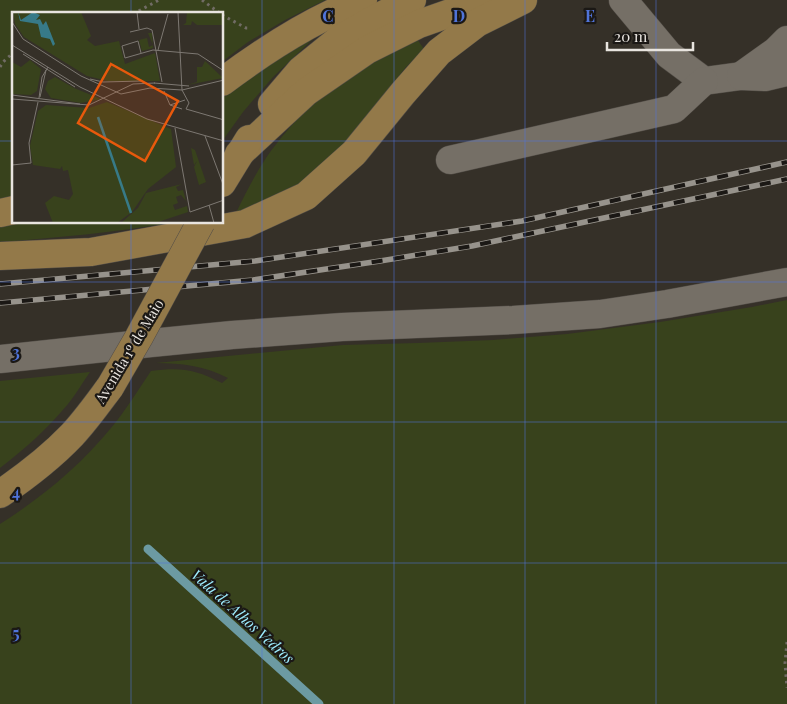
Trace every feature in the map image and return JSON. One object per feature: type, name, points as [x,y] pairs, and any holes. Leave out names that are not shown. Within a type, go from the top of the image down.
[{"type":"main road","points":[[224,80],[288,36],[363,0]]},
{"type":"main road","points":[[224,180],[273,102],[301,70],[338,40],[412,0]]},
{"type":"main road","points":[[239,154],[306,92],[367,50],[419,24],[487,0]]},
{"type":"main road","points":[[0,256],[91,252],[245,224],[306,196],[354,153],[439,52],[477,23],[523,0]]},
{"type":"main road","name":"Avenida 1º de Maio","points":[[5,489],[44,461],[72,435],[94,408],[110,386],[139,337],[200,224]]},
{"type":"street","points":[[623,0],[669,55],[704,81]]},
{"type":"street","points":[[741,76],[776,51],[787,40]]},
{"type":"street","points":[[450,160],[674,110],[704,81],[741,76],[765,77],[787,72]]},
{"type":"street","points":[[0,359],[152,342],[342,327],[513,320],[600,314],[668,304],[787,282]]},
{"type":"path","points":[[137,12],[159,0]]},
{"type":"path","points":[[202,0],[218,12]]},
{"type":"path","points":[[0,67],[12,54]]},
{"type":"path","points":[[787,642],[785,663],[787,688]]},
{"type":"green space","points":[[0,0],[325,0],[285,20],[248,42],[224,60],[224,12],[12,12],[12,196],[0,200]]},
{"type":"green space","points":[[316,36],[273,77],[243,112],[224,139],[224,93],[258,67]]},
{"type":"green space","points":[[417,39],[424,49],[406,67],[329,162],[290,191],[235,215],[249,186],[266,158],[286,132],[310,107],[335,85],[349,76],[376,59]]},
{"type":"green space","points":[[12,223],[164,224],[43,239],[0,242],[0,226]]},
{"type":"green space","points":[[787,300],[787,704],[0,704],[0,524],[45,492],[99,442],[127,407],[151,371],[187,370],[222,383],[228,378],[193,366],[156,363],[343,345],[493,340],[567,334],[660,322]]},
{"type":"green space","points":[[90,372],[71,400],[52,421],[27,446],[0,468],[0,381]]},
{"type":"waterway","name":"Vala de Alhos Vedros","points":[[148,549],[319,704]]},
{"type":"railway","points":[[0,284],[255,261],[522,221],[787,162]]},
{"type":"railway","points":[[0,303],[253,280],[380,261],[472,246],[787,179]]}]
